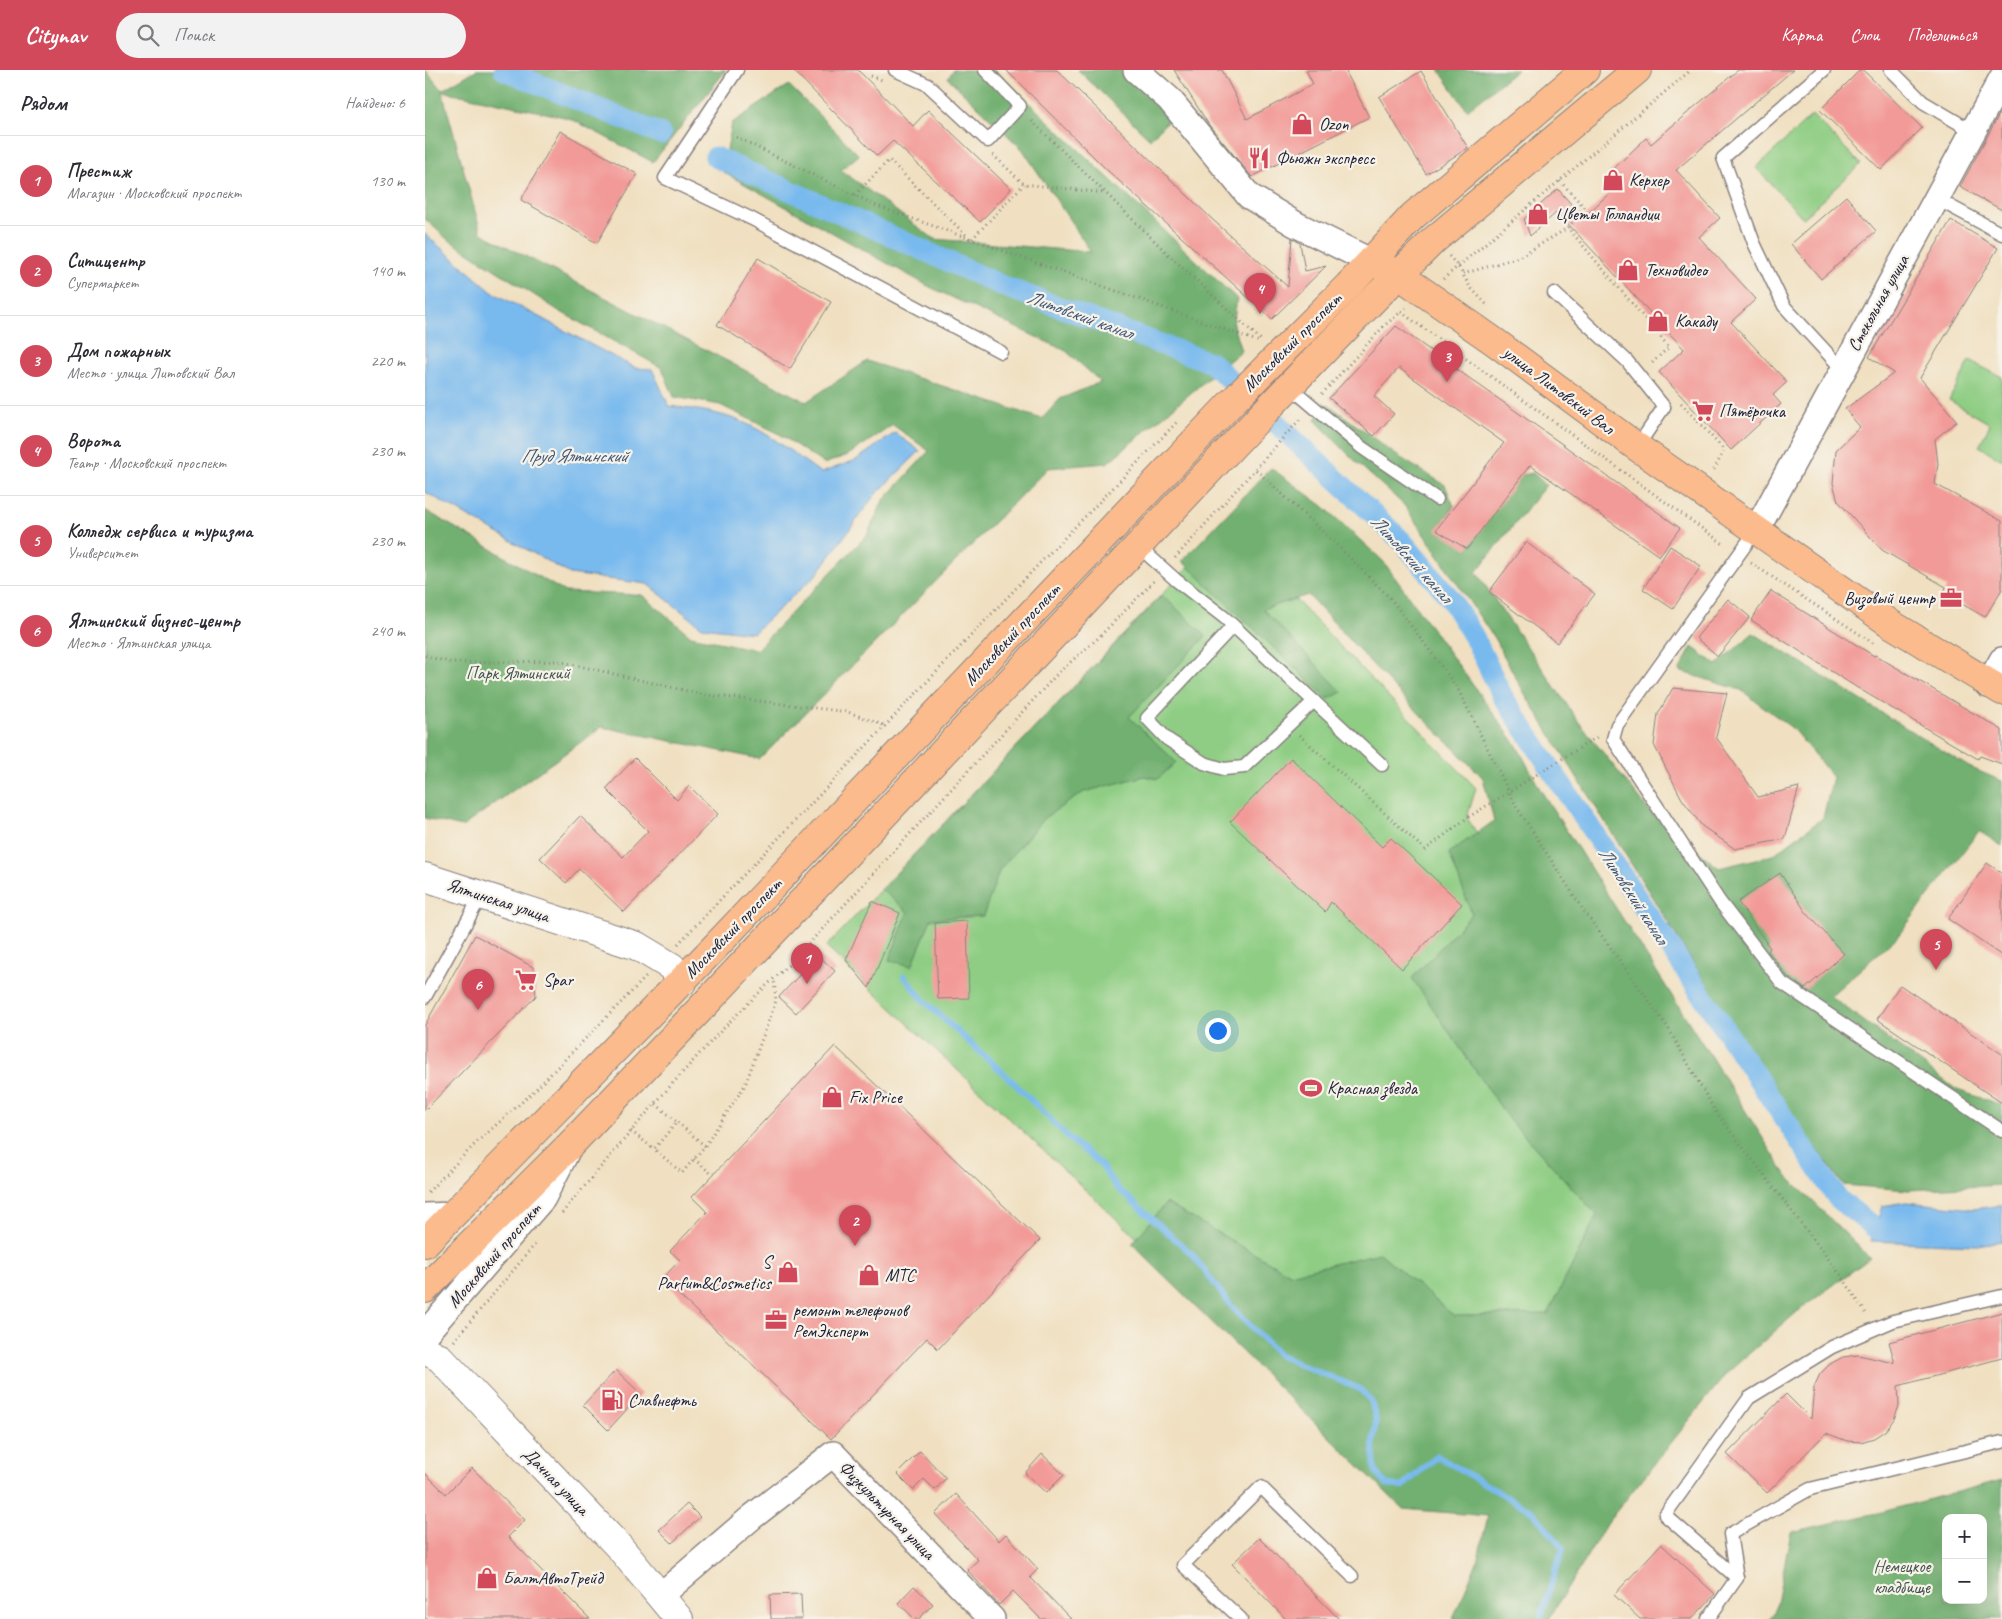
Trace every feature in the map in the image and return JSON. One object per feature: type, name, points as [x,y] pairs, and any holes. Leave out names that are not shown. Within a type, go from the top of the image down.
[{"type":"main road","name":"Московский проспект","points":[[425,1243],[681,982],[1232,402],[1372,262],[1413,216],[1585,70]]},
{"type":"main road","name":"Московский проспект","points":[[425,1289],[570,1145],[1281,394],[1399,275],[1434,240],[1637,70]]},
{"type":"main road","name":"улица Литовский Вал","points":[[1372,262],[1399,275],[1425,293],[1637,447],[1891,624],[1995,688]]},
{"type":"street","name":"улица Литовский Вал","points":[[1136,70],[1169,99],[1249,196],[1295,224],[1372,262]]},
{"type":"street","name":"Стекольная улица","points":[[1757,529],[1842,369],[2002,78]]},
{"type":"street","points":[[1995,688],[2002,660]]},
{"type":"street","name":"Ялтинская улица","points":[[425,877],[571,923],[657,966],[681,982]]},
{"type":"street","name":"Московский проспект","points":[[425,1334],[543,1198],[570,1145]]},
{"type":"street","points":[[425,1216],[453,1215]]},
{"type":"street","name":"Дачная улица","points":[[433,1354],[621,1548],[679,1619]]},
{"type":"street","name":"Физкультурная улица","points":[[660,1596],[752,1517],[833,1454],[992,1619]]},
{"type":"lane","points":[[737,70],[665,178],[752,219],[1001,352]]},
{"type":"lane","points":[[895,70],[928,85],[988,141],[1020,106],[985,70]]},
{"type":"lane","points":[[1824,70],[1723,158],[1755,243],[1783,306],[1842,369]]},
{"type":"lane","points":[[1891,70],[1923,102],[1972,131]]},
{"type":"lane","points":[[1935,198],[2002,234]]},
{"type":"lane","points":[[1554,293],[1627,361],[1664,407],[1637,447]]},
{"type":"lane","points":[[1281,394],[1312,406],[1361,447],[1437,499]]},
{"type":"lane","points":[[1757,529],[1617,725],[1613,739],[1651,801],[1720,902],[1782,983],[2002,1131]]},
{"type":"lane","points":[[1137,546],[1233,626],[1382,765]]},
{"type":"lane","points":[[1233,626],[1147,718],[1167,739],[1204,763],[1224,769],[1244,767],[1314,702]]},
{"type":"lane","points":[[425,997],[482,894]]},
{"type":"lane","points":[[1737,1578],[1665,1515],[1749,1398],[1832,1347],[1893,1320],[2002,1296]]},
{"type":"lane","points":[[1708,1619],[1737,1578],[1730,1534],[1810,1489],[2002,1442]]},
{"type":"lane","points":[[1241,1619],[1183,1565],[1261,1487],[1352,1576]]},
{"type":"path","points":[[556,1220],[631,1131],[753,997],[818,935],[1059,672],[1103,633],[1164,569],[1385,325],[1691,70]]},
{"type":"path","points":[[736,137],[877,206],[1266,344],[1170,256],[1032,121]]},
{"type":"path","points":[[855,196],[889,160],[971,240]]},
{"type":"path","points":[[1463,274],[1519,257],[1568,228],[1583,207],[1559,181]]},
{"type":"path","points":[[971,240],[1024,184]]},
{"type":"path","points":[[1568,228],[1669,347],[1648,367],[1654,374]]},
{"type":"path","points":[[1401,312],[1738,555],[1881,648]]},
{"type":"path","points":[[1679,402],[1724,450],[1712,474]]},
{"type":"path","points":[[425,1195],[477,1142],[532,1093],[657,966],[1106,493],[1182,418]]},
{"type":"path","points":[[1255,470],[1333,541],[1391,598],[1457,687],[1511,791],[1516,806],[1584,911],[1667,1026],[1715,1111],[1843,1278],[1871,1320]]},
{"type":"path","points":[[425,656],[453,663],[558,661],[700,694],[848,712],[886,726]]},
{"type":"path","points":[[1297,732],[1425,850],[1467,818],[1617,725]]},
{"type":"path","points":[[631,1131],[682,1173],[705,1146],[745,1085],[776,1001],[774,979]]},
{"type":"path","points":[[656,1104],[705,1146]]},
{"type":"path","points":[[654,1149],[677,1122]]},
{"type":"path","points":[[694,1159],[713,1175]]},
{"type":"path","points":[[433,1354],[544,1235]]},
{"type":"green space","name":"Парк Ялтинский","points":[[425,70],[442,90],[476,70],[726,70],[653,162],[569,118],[442,91],[481,233],[806,402],[867,361],[1042,419],[1060,399],[1101,382],[1066,351],[930,287],[723,172],[732,123],[789,85],[859,155],[841,170],[934,239],[1091,252],[1023,150],[948,78],[953,70],[994,70],[1237,299],[1233,325],[1241,351],[1107,463],[1048,468],[760,759],[602,727],[462,827],[425,818],[425,510],[565,592],[642,595],[691,636],[756,650],[867,535],[883,501],[929,451],[893,425],[848,455],[824,464],[778,433],[720,405],[674,397],[662,368],[559,311],[446,238],[425,219]]},
{"type":"green space","points":[[1078,70],[1120,70],[1171,118],[1150,139]]},
{"type":"green space","points":[[1439,70],[1517,70],[1467,110]]},
{"type":"green space","points":[[1812,115],[1861,164],[1803,218],[1756,168]]},
{"type":"green space","points":[[1970,361],[2002,377],[2002,460],[1979,446],[1990,424],[1949,400]]},
{"type":"green space","points":[[1328,404],[1396,455],[1445,485],[1454,506],[1437,530],[1522,475],[1533,473],[1546,485],[1476,572],[1578,721],[1651,813],[1719,868],[1773,855],[1823,818],[1833,777],[1792,728],[1741,690],[1679,671],[1692,647],[1717,665],[1753,633],[1969,767],[2002,781],[2002,846],[1979,831],[1897,937],[1830,996],[1957,1090],[2002,1105],[2002,1185],[1908,1190],[1843,1185],[1762,1073],[1525,694],[1494,638],[1404,505],[1352,458],[1315,420]]},
{"type":"green space","points":[[1271,468],[1323,506],[1383,561],[1517,746],[1540,789],[1787,1176],[1870,1258],[1797,1312],[1727,1373],[1607,1523],[1549,1619],[1453,1619],[1477,1562],[1488,1516],[1403,1509],[1132,1244],[1166,1203],[1290,1274],[1380,1253],[1454,1316],[1548,1314],[1597,1215],[1508,1118],[1412,978],[1472,914],[1449,853],[1494,821],[1483,778],[1398,692],[1308,595],[1263,609],[1342,692],[1328,699],[1182,561]]},
{"type":"green space","name":"Красная звезда","points":[[1226,527],[1476,788],[1467,818],[1711,1188],[1422,1505],[826,947]]},
{"type":"green space","points":[[1162,595],[1206,636],[1129,717],[1176,762],[1158,779],[1144,776],[1084,792],[1044,818],[1000,869],[983,916],[931,919],[912,966],[889,960],[908,912],[881,889]]},
{"type":"green space","name":"Немецкое кладбище","points":[[2002,1480],[2002,1619],[1768,1619],[1775,1613],[1791,1532],[1882,1512]]},
{"type":"water","name":"Пруд Ялтинский","points":[[425,234],[492,292],[635,368],[652,369],[669,406],[714,413],[751,426],[772,438],[821,473],[856,460],[895,433],[920,451],[874,496],[817,574],[753,633],[702,627],[647,584],[570,574],[425,492]]},
{"type":"water","points":[[1906,1202],[1974,1209],[2002,1205],[2002,1241],[1977,1245],[1871,1241],[1882,1206]]},
{"type":"building","points":[[793,70],[858,70],[913,126],[928,110],[1011,189],[980,222],[893,141],[877,156]]},
{"type":"building","points":[[1006,70],[1057,70],[1214,221],[1288,287],[1292,238],[1300,243],[1305,271],[1326,266],[1272,319],[1107,170]]},
{"type":"building","points":[[1174,70],[1222,70],[1247,119],[1313,84],[1306,70],[1345,70],[1369,117],[1252,177],[1209,125]]},
{"type":"building","points":[[1738,70],[1793,70],[1676,170],[1720,218],[1699,237],[1756,299],[1731,322],[1787,382],[1773,395],[1781,404],[1731,450],[1659,372],[1684,349],[1557,212],[1530,236],[1524,219],[1558,189],[1583,218],[1618,185],[1608,174],[1646,138],[1651,144]]},
{"type":"building","points":[[1860,70],[1863,70],[1922,128],[1881,170],[1820,110]]},
{"type":"building","points":[[1421,71],[1468,148],[1426,174],[1379,97]]},
{"type":"building","points":[[2002,109],[2002,210],[1960,187]]},
{"type":"building","points":[[560,131],[637,174],[597,243],[521,200]]},
{"type":"building","points":[[1846,196],[1876,231],[1821,279],[1791,244]]},
{"type":"building","points":[[1951,220],[1998,248],[1920,378],[1957,421],[1935,439],[1938,464],[1935,484],[2002,521],[2002,589],[1985,617],[1944,594],[1946,587],[1882,550],[1838,501],[1833,483],[1836,450],[1860,427],[1845,409],[1894,373],[1869,357]]},
{"type":"building","points":[[758,258],[831,302],[790,369],[717,325]]},
{"type":"building","points":[[1396,326],[1680,528],[1659,556],[1530,465],[1467,549],[1436,530],[1504,443],[1399,368],[1374,396],[1394,414],[1374,436],[1329,398]]},
{"type":"building","points":[[1526,542],[1595,594],[1557,643],[1489,592]]},
{"type":"building","points":[[1670,546],[1701,566],[1673,609],[1643,589]]},
{"type":"building","points":[[1771,591],[1874,656],[2002,730],[2002,764],[1980,756],[1978,759],[1856,687],[1751,620]]},
{"type":"building","points":[[1728,599],[1750,617],[1718,656],[1696,638]]},
{"type":"building","points":[[1673,688],[1727,693],[1716,737],[1758,797],[1799,787],[1785,839],[1735,849],[1702,826],[1682,799],[1654,745],[1658,714]]},
{"type":"building","points":[[635,758],[677,800],[689,786],[718,814],[624,912],[579,869],[566,883],[540,858],[580,816],[623,857],[648,831],[606,789]]},
{"type":"building","points":[[1291,758],[1382,847],[1391,838],[1462,904],[1402,969],[1331,902],[1325,912],[1230,822]]},
{"type":"building","points":[[1987,863],[2002,873],[2002,956],[1948,919]]},
{"type":"building","points":[[1780,873],[1806,912],[1844,954],[1805,989],[1788,977],[1768,951],[1770,948],[1738,902]]},
{"type":"building","points":[[872,901],[900,913],[869,988],[846,960]]},
{"type":"building","points":[[967,921],[969,998],[938,999],[935,923]]},
{"type":"building","points":[[475,935],[533,967],[536,996],[425,1110],[425,1025]]},
{"type":"building","points":[[818,955],[835,971],[796,1013],[779,997]]},
{"type":"building","points":[[1900,985],[2002,1054],[2002,1103],[1877,1019]]},
{"type":"building","points":[[835,1046],[1040,1240],[938,1349],[927,1338],[831,1439],[662,1279],[680,1260],[670,1251],[707,1212],[692,1197]]},
{"type":"building","points":[[2002,1312],[2002,1358],[1898,1386],[1899,1406],[1894,1419],[1886,1430],[1874,1438],[1861,1442],[1847,1441],[1826,1433],[1767,1493],[1727,1454],[1786,1394],[1811,1419],[1814,1387],[1820,1374],[1830,1364],[1843,1357],[1858,1355],[1895,1363],[1889,1342]]},
{"type":"building","name":"Славнефть","points":[[616,1370],[641,1394],[608,1430],[583,1405]]},
{"type":"building","points":[[920,1451],[946,1478],[935,1490],[924,1479],[913,1490],[897,1474]]},
{"type":"building","points":[[1042,1454],[1064,1475],[1046,1493],[1025,1473]]},
{"type":"building","name":"БалтАвтоТрейд","points":[[472,1468],[525,1520],[508,1537],[590,1619],[425,1619],[425,1473],[446,1494]]},
{"type":"building","points":[[956,1494],[999,1541],[1006,1534],[1038,1569],[1030,1577],[1071,1619],[1041,1619],[1013,1591],[999,1605],[967,1570],[978,1560],[935,1514]]},
{"type":"building","points":[[687,1504],[700,1517],[672,1543],[659,1530]]},
{"type":"building","points":[[1259,1538],[1339,1619],[1286,1619],[1232,1564]]},
{"type":"building","points":[[1661,1544],[1715,1594],[1692,1619],[1640,1619],[1614,1595]]},
{"type":"building","points":[[914,1586],[933,1604],[919,1619],[915,1619],[898,1603]]},
{"type":"building","points":[[801,1594],[802,1619],[771,1619],[770,1595]]},
{"type":"waterway","name":"Литовский канал","points":[[504,70],[661,134]]},
{"type":"waterway","name":"Литовский канал","points":[[715,157],[1005,287],[1212,363],[1402,541],[1450,598],[1474,637],[1503,697],[1838,1199],[1875,1228]]},
{"type":"waterway","points":[[904,976],[923,1000],[1011,1080],[1071,1140],[1100,1164],[1116,1187],[1192,1254],[1232,1307],[1280,1356],[1360,1389],[1371,1401],[1376,1420],[1373,1443],[1375,1470],[1386,1484],[1402,1487],[1437,1456],[1533,1512],[1563,1548],[1540,1619]]},
{"type":"place","name":"Ozon","points":[[1302,124]]},
{"type":"place","name":"Фьюжн экспресс","points":[[1259,158]]},
{"type":"place","name":"Керхер","points":[[1613,180]]},
{"type":"place","name":"Цветы Голландии","points":[[1538,214]]},
{"type":"place","name":"Техновидео","points":[[1628,270]]},
{"type":"place","name":"Ворота","points":[[1260,314]]},
{"type":"place","name":"Какаду","points":[[1658,321]]},
{"type":"place","name":"Дом пожарных","points":[[1447,382]]},
{"type":"place","name":"Пятёрочка","points":[[1703,411]]},
{"type":"place","name":"Визовый центр","points":[[1951,598]]},
{"type":"place","name":"Колледж сервиса и туризма","points":[[1936,970]]},
{"type":"place","name":"Spar","points":[[526,980]]},
{"type":"place","name":"Престиж","points":[[807,984]]},
{"type":"place","name":"Ялтинский бизнес-центр","points":[[478,1010]]},
{"type":"place","name":"Красная звезда","points":[[1311,1088]]},
{"type":"place","name":"Fix Price","points":[[832,1097]]},
{"type":"place","name":"Ситицентр","points":[[855,1246]]},
{"type":"place","name":"S Parfum&Cosmetics","points":[[788,1272]]},
{"type":"place","name":"МТС","points":[[869,1275]]},
{"type":"place","name":"ремонт телефонов РемЭксперт","points":[[776,1320]]},
{"type":"place","name":"Славнефть","points":[[612,1400]]},
{"type":"place","name":"БалтАвтоТрейд","points":[[487,1578]]}]
